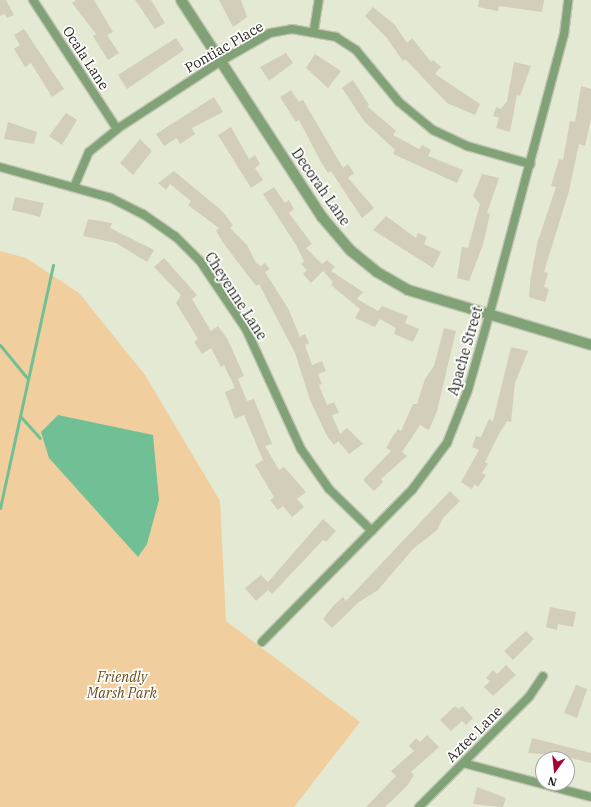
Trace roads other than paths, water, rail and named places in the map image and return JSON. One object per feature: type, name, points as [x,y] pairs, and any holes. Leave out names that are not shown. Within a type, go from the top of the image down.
[{"type":"street","name":"Ocala Lane","points":[[33,0],[117,130]]},
{"type":"street","name":"Decorah Lane","points":[[181,0],[322,217],[350,250],[377,272],[408,290],[489,316],[591,345]]},
{"type":"street","points":[[314,30],[319,0]]},
{"type":"street","name":"Apache Street","points":[[262,642],[412,490],[447,443],[468,390],[489,316],[564,35],[568,0]]},
{"type":"street","name":"Pontiac Place","points":[[74,187],[89,152],[117,130],[221,61],[270,33],[292,29],[314,30],[336,37],[356,50],[399,102],[433,130],[467,146],[530,164]]},
{"type":"street","name":"Cheyenne Lane","points":[[0,167],[111,198],[143,214],[175,236],[200,261],[246,329],[301,448],[329,489],[372,532]]},
{"type":"street","name":"Aztec Lane","points":[[419,807],[529,697],[543,676]]},
{"type":"street","points":[[463,763],[591,797]]},
{"type":"waterway","points":[[0,508],[53,265]]},
{"type":"waterway","points":[[0,345],[28,379]]},
{"type":"waterway","points":[[21,417],[40,438]]},
{"type":"park label","name":"Friendly Marsh Park","points":[[122,686]]}]
